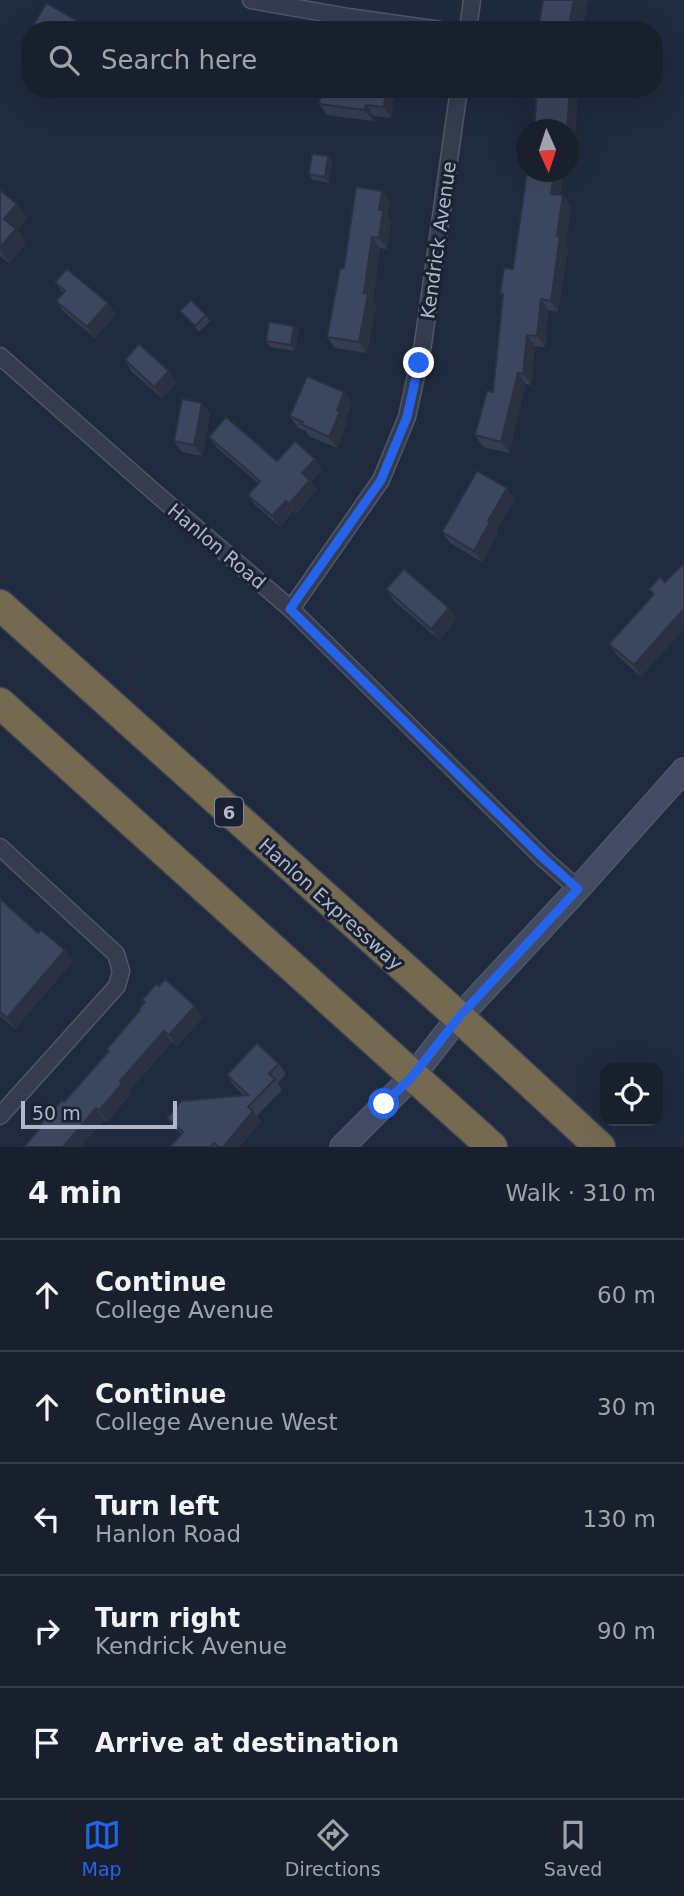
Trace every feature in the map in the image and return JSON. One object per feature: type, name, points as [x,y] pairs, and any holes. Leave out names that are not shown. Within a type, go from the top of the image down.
[{"type":"highway","name":"Hanlon Expressway","points":[[0,605],[600,1147]]},
{"type":"highway","points":[[0,703],[492,1147]]},
{"type":"main road","points":[[342,1147],[412,1077],[459,1017],[684,770]]},
{"type":"street","points":[[251,0],[376,21]]},
{"type":"street","points":[[469,21],[472,0]]},
{"type":"street","name":"Kendrick Avenue","points":[[290,609],[381,480],[407,417],[423,344],[458,98]]},
{"type":"street","name":"Hanlon Road","points":[[0,356],[290,609],[543,858],[578,889]]},
{"type":"street","points":[[0,847],[116,954],[121,971],[117,986],[0,1116]]},
{"type":"building","points":[[543,0],[574,0],[570,19],[578,21],[540,21]]},
{"type":"building","points":[[46,3],[77,21],[36,21]]},
{"type":"building","points":[[320,98],[385,98],[384,107],[366,105],[365,110],[319,104]]},
{"type":"building","points":[[536,98],[569,98],[568,119],[535,119]]},
{"type":"building","points":[[312,154],[328,156],[325,177],[309,174]]},
{"type":"building","points":[[526,182],[553,182],[551,194],[563,195],[551,301],[541,299],[537,336],[527,335],[523,374],[518,373],[501,442],[475,435],[487,391],[493,392],[504,268],[513,269]]},
{"type":"building","points":[[356,187],[382,191],[379,210],[383,210],[379,238],[372,237],[364,293],[368,294],[359,342],[327,337],[340,268],[344,268]]},
{"type":"building","points":[[0,190],[17,204],[4,219],[16,229],[0,247]]},
{"type":"building","points":[[67,269],[108,303],[87,327],[56,301],[65,291],[55,282]]},
{"type":"building","points":[[191,300],[206,315],[195,326],[180,311]]},
{"type":"building","points":[[269,322],[294,326],[291,345],[266,341]]},
{"type":"building","points":[[139,344],[169,371],[154,387],[125,360]]},
{"type":"building","points":[[307,376],[344,392],[337,410],[340,412],[329,437],[290,416]]},
{"type":"building","points":[[182,399],[202,403],[194,445],[174,441]]},
{"type":"building","points":[[226,417],[277,461],[295,441],[315,459],[302,473],[310,480],[289,504],[286,501],[272,516],[248,495],[260,481],[209,437]]},
{"type":"building","points":[[477,471],[507,488],[474,551],[442,532]]},
{"type":"building","points":[[684,563],[684,609],[634,665],[609,644],[654,594],[649,589],[660,577],[665,582]]},
{"type":"building","points":[[404,569],[449,608],[431,629],[386,589]]},
{"type":"building","points":[[0,899],[38,933],[41,930],[65,950],[7,1018],[0,1012]]},
{"type":"building","points":[[165,979],[195,1006],[169,1035],[164,1031],[120,1081],[122,1083],[110,1098],[99,1110],[96,1108],[63,1147],[24,1147],[40,1128],[38,1127],[109,1051],[107,1049],[140,1010],[145,1002],[142,1000],[156,984],[159,986]]},
{"type":"building","points":[[257,1043],[279,1064],[269,1074],[275,1079],[248,1107],[253,1111],[223,1147],[214,1143],[211,1147],[170,1147],[183,1132],[167,1118],[181,1101],[248,1095],[227,1075]]},
{"type":"route","points":[[384,1104],[412,1077],[459,1017],[578,889],[543,858],[290,609],[381,480],[407,417],[419,363]]}]
